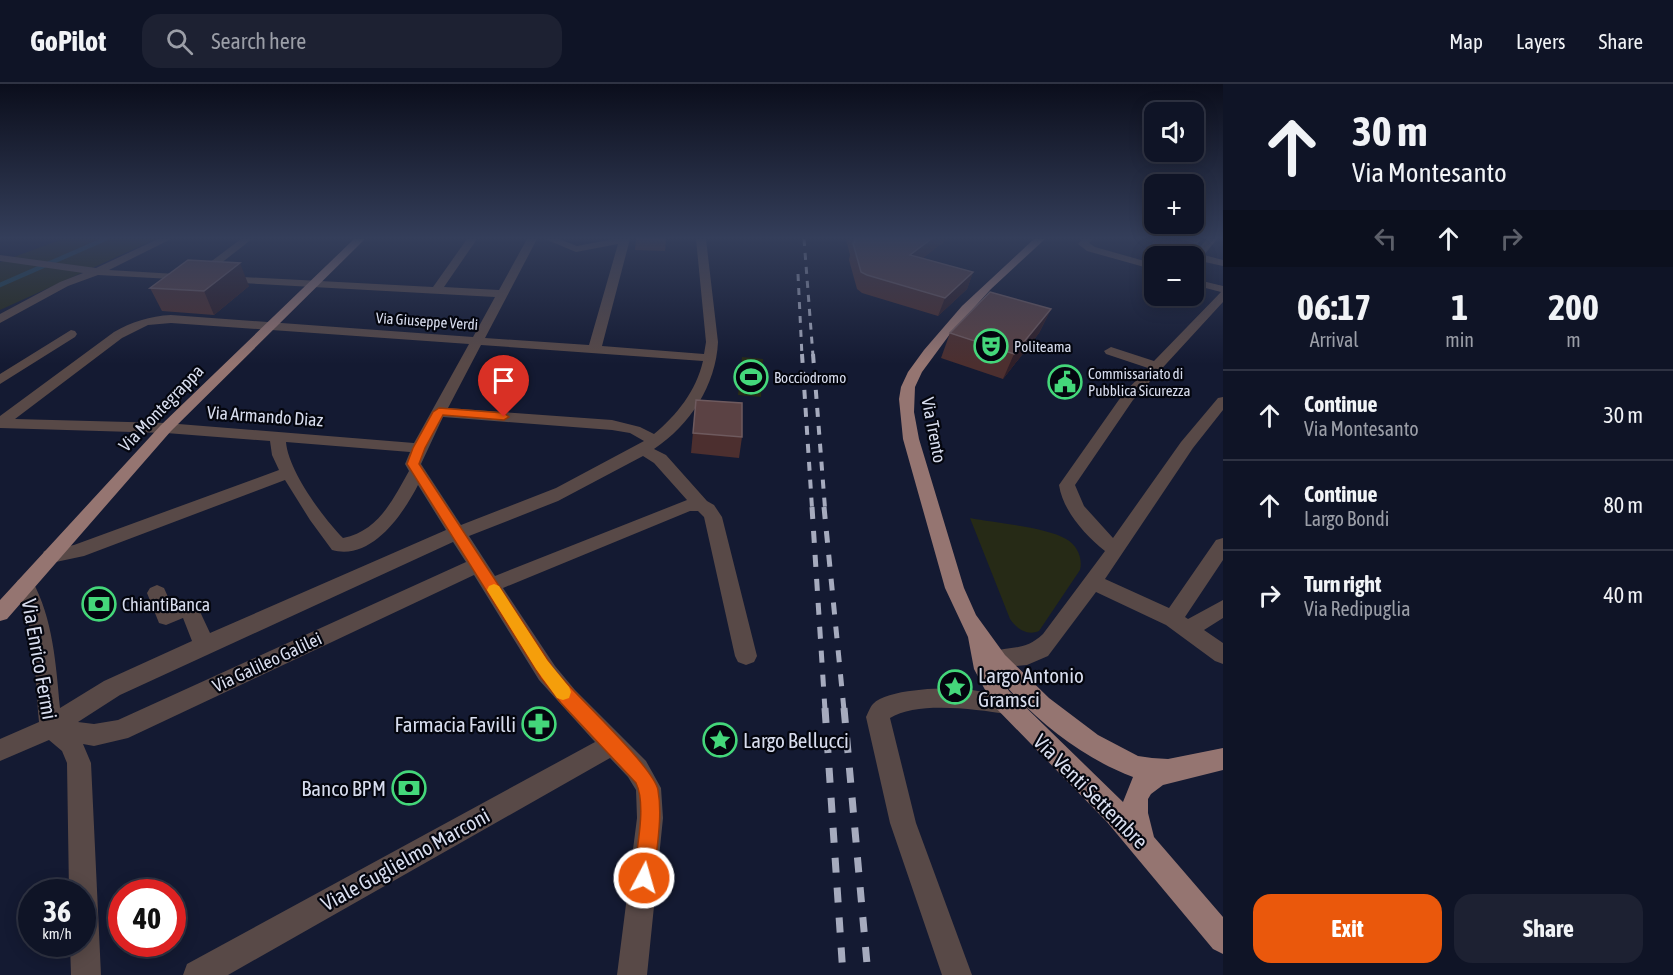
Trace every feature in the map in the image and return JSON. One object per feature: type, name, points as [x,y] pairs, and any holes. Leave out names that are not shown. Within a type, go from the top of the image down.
[{"type":"main road","name":"Via Montegrappa","points":[[0,613],[166,428],[317,281]]},
{"type":"main road","name":"Via Trento","points":[[976,635],[955,587],[920,466],[909,420],[908,389],[915,370],[940,338],[998,281]]},
{"type":"main road","points":[[976,635],[1042,707],[1088,740],[1110,755],[1139,768],[1168,771]]},
{"type":"main road","name":"Via Venti Settembre","points":[[976,635],[986,669],[1006,704],[1116,813],[1223,939]]},
{"type":"main road","points":[[1147,848],[1135,819],[1134,801],[1141,786],[1154,776],[1168,771],[1223,759]]},
{"type":"street","points":[[0,319],[72,281]]},
{"type":"street","points":[[267,281],[503,294]]},
{"type":"street","points":[[436,290],[443,281]]},
{"type":"street","points":[[510,281],[413,462],[547,673],[567,698],[643,777],[649,796],[646,858],[632,975]]},
{"type":"street","points":[[594,350],[614,281]]},
{"type":"street","points":[[0,750],[51,728],[98,695],[360,574],[456,533],[542,501],[592,478],[649,445],[671,427],[694,397],[707,374],[712,342],[705,281]]},
{"type":"street","points":[[1204,284],[1223,289]]},
{"type":"street","points":[[1115,549],[1096,532],[1069,495],[1067,485],[1124,402],[1223,295]]},
{"type":"street","name":"Via Giuseppe Verdi","points":[[0,423],[107,343],[141,323],[171,319],[711,358]]},
{"type":"street","points":[[0,380],[71,334]]},
{"type":"street","points":[[1112,351],[1156,366]]},
{"type":"street","points":[[996,659],[1019,658],[1040,650],[1093,582],[1187,445],[1223,402]]},
{"type":"street","points":[[439,412],[618,426],[635,430],[700,504]]},
{"type":"street","name":"Via Armando Diaz","points":[[0,423],[166,428],[419,448]]},
{"type":"street","points":[[278,437],[278,450],[289,472],[339,544],[353,543],[377,532],[386,524],[417,471]]},
{"type":"street","points":[[51,556],[77,551],[289,472]]},
{"type":"street","points":[[491,585],[684,507],[700,504],[706,506],[712,513],[746,656]]},
{"type":"street","points":[[1180,624],[1223,545]]},
{"type":"street","name":"Via Galileo Galilei","points":[[51,728],[94,735],[120,730],[477,564]]},
{"type":"street","points":[[1093,582],[1180,624],[1223,654]]},
{"type":"street","name":"Via Enrico Fermi","points":[[25,585],[32,596],[38,618],[51,728],[71,744],[79,763],[86,975]]},
{"type":"street","points":[[157,593],[166,617],[188,607],[205,646]]},
{"type":"street","points":[[1180,624],[1223,608]]},
{"type":"street","points":[[957,975],[909,845],[878,717],[880,712],[887,707],[945,696],[969,697],[1006,704]]},
{"type":"street","name":"Viale Guglielmo Marconi","points":[[198,975],[613,744]]},
{"type":"green space","points":[[0,281],[65,281],[0,310]]},
{"type":"green space","name":"Bocciodromo","points":[[742,357],[763,359],[761,397],[738,395]]},
{"type":"green space","points":[[970,518],[1046,531],[1066,539],[1076,548],[1081,561],[1080,570],[1039,631],[1030,633],[1023,631],[1010,619]]},
{"type":"building","points":[[160,281],[217,281],[204,291],[150,288]]},
{"type":"building","points":[[886,281],[964,281],[945,298]]},
{"type":"building","points":[[990,292],[1051,309],[1014,354],[950,333]]},
{"type":"building","points":[[696,400],[742,403],[742,437],[693,433]]},
{"type":"waterway","points":[[0,285],[10,281]]},
{"type":"railway","points":[[798,281],[802,356]]},
{"type":"railway","points":[[807,281],[813,356]]},
{"type":"railway","points":[[802,354],[812,508]]},
{"type":"railway","points":[[813,354],[825,508]]},
{"type":"railway","points":[[812,507],[825,710]]},
{"type":"railway","points":[[824,507],[844,710]]},
{"type":"railway","points":[[825,708],[843,975]]},
{"type":"railway","points":[[844,708],[868,975]]},
{"type":"slow traffic","points":[[494,590],[547,673],[563,692]]},
{"type":"place","name":"Politeama","points":[[991,346]]},
{"type":"place","name":"Bocciodromo","points":[[751,377]]},
{"type":"place","name":"Commissariato di Pubblica Sicurezza","points":[[1065,382]]},
{"type":"place","name":"ChiantiBanca","points":[[99,604]]},
{"type":"place","name":"Largo Antonio Gramsci","points":[[955,687]]},
{"type":"place","name":"Farmacia Favilli","points":[[539,724]]},
{"type":"place","name":"Largo Bellucci","points":[[720,740]]},
{"type":"place","name":"Banco BPM","points":[[409,788]]},
{"type":"route","points":[[504,417],[439,412],[413,459],[413,464],[547,673],[567,698],[643,777],[648,788],[650,807],[644,878]]}]
